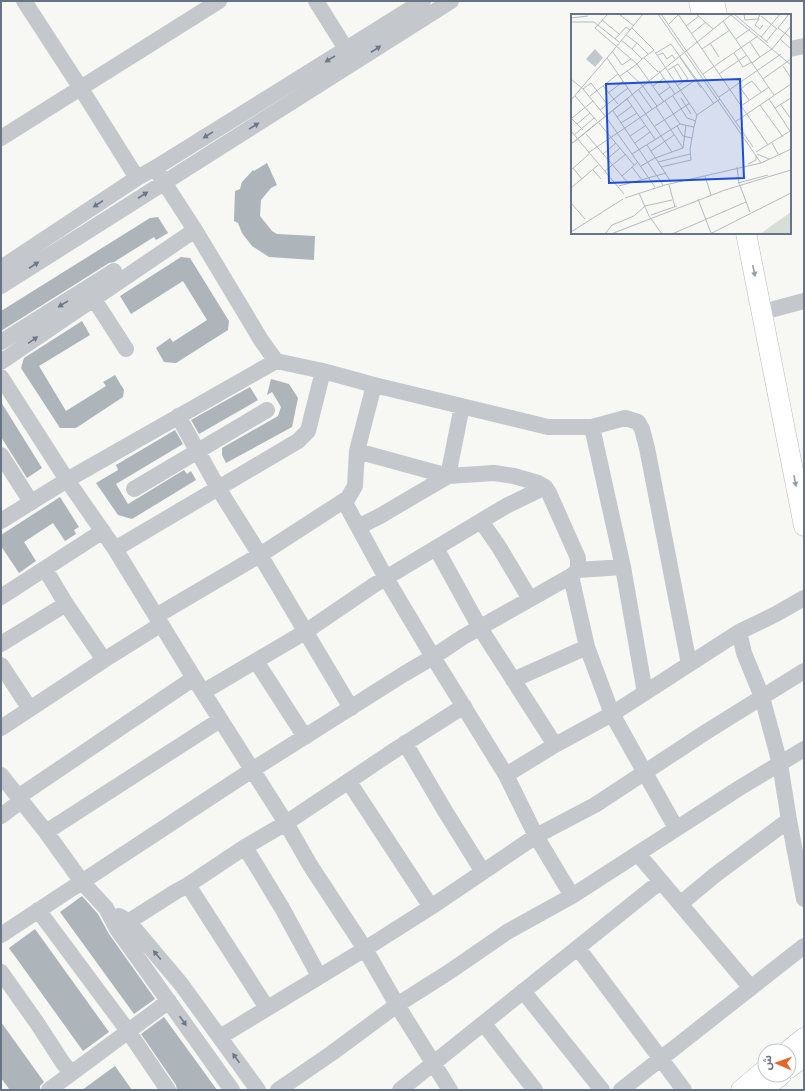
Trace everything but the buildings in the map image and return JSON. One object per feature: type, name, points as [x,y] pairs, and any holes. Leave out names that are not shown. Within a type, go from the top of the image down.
[{"type":"main road","points":[[700,1],[702,14]]},
{"type":"main road","points":[[714,1],[717,14]]},
{"type":"main road","points":[[746,234],[804,526]]},
{"type":"main road","points":[[759,234],[804,458]]},
{"type":"main road","points":[[741,1090],[757,1077]]},
{"type":"main road","points":[[762,1090],[771,1083]]},
{"type":"street","points":[[24,1],[137,178]]},
{"type":"street","points":[[316,1],[355,63]]},
{"type":"street","points":[[1,268],[137,178],[423,1]]},
{"type":"street","points":[[1,286],[451,1]]},
{"type":"street","points":[[1,138],[216,2]]},
{"type":"street","points":[[791,49],[804,46]]},
{"type":"street","points":[[155,168],[193,226],[261,340],[276,361]]},
{"type":"street","points":[[1,342],[90,293],[193,226]]},
{"type":"street","points":[[90,293],[126,349]]},
{"type":"street","points":[[1,362],[90,293]]},
{"type":"street","points":[[774,309],[804,301]]},
{"type":"street","points":[[1,521],[67,480],[276,361],[323,371],[374,385],[548,427],[592,427],[625,418],[638,422],[642,430],[689,664]]},
{"type":"street","points":[[115,549],[298,441],[308,431],[323,371]]},
{"type":"street","points":[[1,377],[67,480],[115,549],[158,621],[286,823],[310,865],[365,949],[397,1005],[450,1090]]},
{"type":"street","points":[[1,728],[104,660],[158,621],[348,498],[355,486],[357,451],[374,385]]},
{"type":"street","points":[[358,527],[380,516],[448,476],[462,406]]},
{"type":"street","points":[[134,489],[267,410]]},
{"type":"street","points":[[178,416],[218,488],[352,708]]},
{"type":"street","points":[[592,427],[623,567],[645,693]]},
{"type":"street","points":[[357,451],[448,476],[494,473],[514,476],[545,486],[578,558],[574,573],[587,647],[612,714],[676,828]]},
{"type":"street","points":[[2,459],[31,502]]},
{"type":"street","points":[[203,692],[305,632],[386,578],[506,506],[545,486]]},
{"type":"street","points":[[344,501],[386,578],[506,775],[536,836],[572,896]]},
{"type":"street","points":[[481,521],[499,547],[530,599]]},
{"type":"street","points":[[1,597],[103,531]]},
{"type":"street","points":[[436,548],[480,628],[555,745]]},
{"type":"street","points":[[1,935],[252,770],[463,637],[574,573],[623,567]]},
{"type":"street","points":[[45,569],[66,604],[104,660]]},
{"type":"street","points":[[506,775],[555,745],[612,714],[738,632],[776,614],[804,598]]},
{"type":"street","points":[[1,644],[66,604]]},
{"type":"street","points":[[738,632],[744,653],[762,697],[780,764],[804,899]]},
{"type":"street","points":[[513,680],[587,647]]},
{"type":"street","points":[[256,661],[305,737]]},
{"type":"street","points":[[1,665],[30,709]]},
{"type":"street","points":[[220,1037],[365,949],[431,907],[536,836],[595,805],[706,732],[804,671]]},
{"type":"street","points":[[1,816],[20,799],[194,678]]},
{"type":"street","points":[[123,925],[286,823],[405,743],[464,706]]},
{"type":"street","points":[[46,832],[220,720]]},
{"type":"street","points":[[405,743],[483,872]]},
{"type":"street","points":[[278,1090],[332,1053],[397,1005],[450,972],[507,932],[572,896],[741,786],[804,749]]},
{"type":"street","points":[[1,775],[46,832],[82,882],[181,984],[258,1090]]},
{"type":"street","points":[[349,782],[431,907]]},
{"type":"street","points":[[680,904],[715,875],[789,820]]},
{"type":"street","points":[[246,847],[320,976]]},
{"type":"street","points":[[638,854],[751,988]]},
{"type":"street","points":[[400,1090],[661,881]]},
{"type":"street","points":[[188,885],[267,1008]]},
{"type":"street","points":[[38,910],[128,1030],[162,1088]]},
{"type":"street","points":[[123,925],[169,1001],[232,1090]]},
{"type":"street","points":[[621,1090],[804,946]]},
{"type":"street","points":[[578,948],[684,1090]]},
{"type":"street","points":[[1,972],[71,1073]]},
{"type":"street","points":[[523,992],[602,1090]]},
{"type":"street","points":[[49,1090],[169,1001]]},
{"type":"street","points":[[484,1024],[535,1090]]}]
